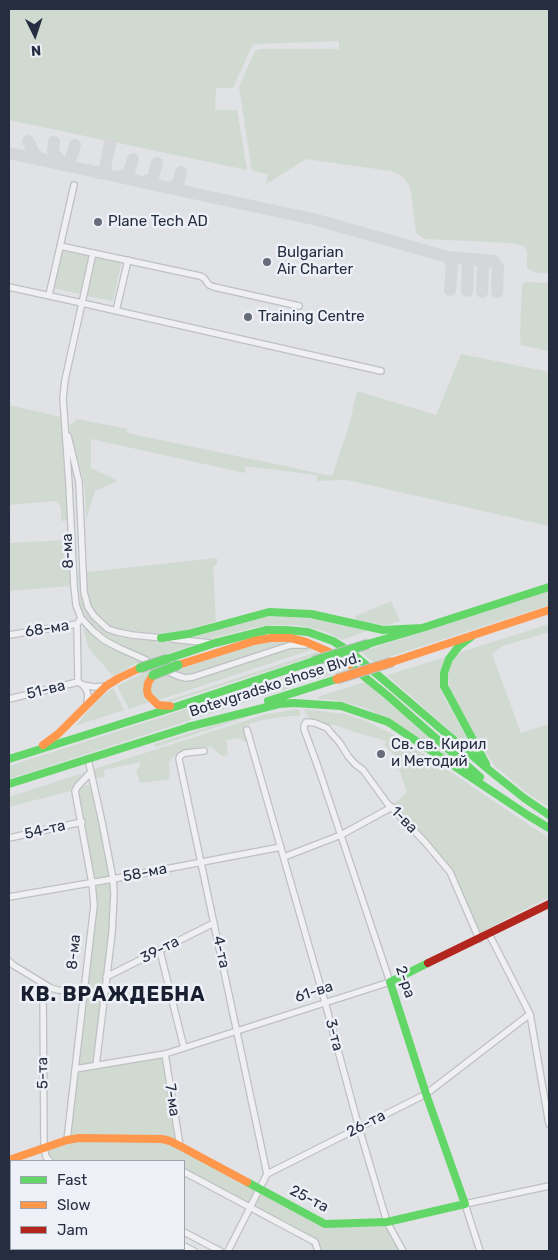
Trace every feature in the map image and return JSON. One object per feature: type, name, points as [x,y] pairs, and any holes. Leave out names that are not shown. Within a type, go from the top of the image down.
[{"type":"main road","name":"Botevgradsko shose Blvd.","points":[[9,759],[549,587]]},
{"type":"main road","points":[[161,638],[188,634],[269,612],[311,614],[383,630],[422,628]]},
{"type":"main road","name":"Botevgradsko shose Blvd.","points":[[9,784],[547,612]]},
{"type":"main road","points":[[37,750],[58,734],[106,686],[140,668],[215,643],[268,630],[308,632],[332,641],[352,653],[489,770],[524,798],[549,814]]},
{"type":"main road","points":[[477,633],[454,651],[444,673],[444,686],[489,770]]},
{"type":"main road","points":[[178,706],[158,705],[151,700],[147,690],[148,683],[153,675],[178,665],[254,641],[271,638],[290,638],[306,642],[346,662],[388,696],[505,799]]},
{"type":"main road","points":[[188,727],[279,704],[341,706],[388,722],[549,828]]},
{"type":"main road","name":"61-ва","points":[[390,982],[549,904]]},
{"type":"main road","name":"2-ра","points":[[390,982],[426,1094],[465,1204]]},
{"type":"main road","name":"25-та","points":[[67,1140],[79,1138],[162,1139],[170,1141],[325,1224],[387,1222],[465,1204]]},
{"type":"main road","points":[[9,1159],[67,1140]]},
{"type":"street","points":[[49,295],[74,185]]},
{"type":"street","points":[[60,246],[200,276],[214,287],[299,306]]},
{"type":"street","name":"8-ма","points":[[81,618],[76,605],[63,398],[65,380],[93,253]]},
{"type":"street","points":[[116,311],[128,260]]},
{"type":"street","points":[[9,287],[381,371]]},
{"type":"street","name":"8-ма","points":[[64,417],[79,482],[86,600],[94,616],[108,629],[117,632],[215,643]]},
{"type":"street","points":[[73,566],[83,566]]},
{"type":"street","points":[[81,618],[104,640],[146,660]]},
{"type":"street","name":"68-ма","points":[[9,635],[77,624],[81,618]]},
{"type":"street","points":[[77,624],[80,683],[86,689],[88,695],[86,707]]},
{"type":"street","points":[[169,672],[186,678],[193,677],[291,645],[303,645],[329,652]]},
{"type":"street","name":"51-ва","points":[[9,699],[80,683],[94,687],[106,686]]},
{"type":"street","name":"1-ва","points":[[306,722],[321,725],[331,733],[348,756],[363,770],[387,803],[424,841],[450,872],[479,939]]},
{"type":"street","name":"2-ра","points":[[306,722],[304,729],[390,982]]},
{"type":"street","name":"3-та","points":[[247,730],[387,1222],[403,1251]]},
{"type":"street","name":"4-та","points":[[204,751],[185,753],[179,759],[267,1174]]},
{"type":"street","points":[[88,759],[113,879],[114,905],[96,1066]]},
{"type":"street","name":"8-ма","points":[[67,1140],[94,905],[76,791],[77,787],[91,772]]},
{"type":"street","points":[[284,857],[341,835],[392,807]]},
{"type":"street","name":"54-та","points":[[9,838],[82,822]]},
{"type":"street","name":"58-ма","points":[[9,897],[281,847]]},
{"type":"street","name":"39-та","points":[[106,977],[214,923]]},
{"type":"street","points":[[489,934],[530,1014],[549,1124]]},
{"type":"street","points":[[160,950],[184,1048]]},
{"type":"street","points":[[10,964],[43,984],[58,990],[84,992]]},
{"type":"street","name":"61-ва","points":[[75,1069],[165,1054],[390,982]]},
{"type":"street","name":"5-та","points":[[43,984],[44,1148],[46,1157],[49,1160]]},
{"type":"street","name":"26-та","points":[[267,1174],[426,1094],[530,1014]]},
{"type":"street","name":"7-ма","points":[[165,1054],[180,1146]]},
{"type":"street","points":[[185,1173],[315,1242],[318,1251]]},
{"type":"street","points":[[228,1251],[267,1174]]},
{"type":"street","name":"25-та","points":[[465,1204],[549,1186]]},
{"type":"street","name":"2-ра","points":[[465,1204],[480,1251]]},
{"type":"street","points":[[185,1233],[220,1251]]},
{"type":"shaded area","points":[[9,9],[549,9],[549,273],[536,273],[527,268],[527,251],[524,246],[511,243],[425,239],[416,233],[410,186],[402,176],[391,171],[306,159],[266,184],[268,174],[252,171],[239,87],[255,51],[260,49],[339,49],[339,41],[254,44],[233,88],[216,88],[215,110],[237,110],[247,170],[9,120]]},
{"type":"shaded area","points":[[62,251],[89,256],[80,294],[54,288]]},
{"type":"shaded area","points":[[95,257],[121,263],[113,301],[87,296]]},
{"type":"shaded area","points":[[526,282],[549,283],[549,351],[521,345],[522,284]]},
{"type":"shaded area","points":[[461,354],[549,372],[549,526],[347,480],[317,481],[317,475],[245,466],[245,473],[91,439],[91,468],[118,481],[95,491],[86,520],[85,489],[69,426],[77,419],[127,429],[127,433],[332,476],[349,426],[357,391],[436,415]]},
{"type":"shaded area","points":[[9,405],[61,417],[68,520],[61,521],[61,506],[55,501],[9,505]]},
{"type":"shaded area","points":[[69,540],[70,586],[9,591],[9,543]]},
{"type":"shaded area","points":[[217,558],[217,565],[213,566],[216,621],[196,628],[180,632],[151,633],[118,629],[102,620],[90,604],[86,591],[87,572]]},
{"type":"shaded area","points":[[80,572],[82,599],[87,612],[96,624],[103,629],[121,638],[195,645],[150,659],[101,635],[84,615],[80,606],[78,573]]},
{"type":"shaded area","points":[[549,591],[549,605],[373,662],[361,652]]},
{"type":"shaded area","points":[[391,601],[400,621],[388,625],[368,623],[355,619],[356,616]]},
{"type":"shaded area","points":[[278,616],[315,619],[367,631],[342,640],[312,628],[296,625],[279,625],[256,627],[209,639],[190,638],[259,618]]},
{"type":"shaded area","points":[[549,624],[549,632],[503,646],[492,654],[521,733],[549,724],[549,807],[527,793],[495,766],[482,748],[449,686],[448,675],[451,664],[461,652]]},
{"type":"shaded area","points":[[83,629],[141,662],[113,676],[91,651]]},
{"type":"shaded area","points":[[279,641],[287,643],[191,674],[174,671],[249,646]]},
{"type":"shaded area","points":[[306,647],[314,649],[156,701],[150,691],[156,676],[166,673],[180,679],[291,648]]},
{"type":"shaded area","points":[[317,652],[321,654],[167,703],[160,703]]},
{"type":"shaded area","points":[[446,657],[440,684],[443,695],[475,753],[387,675]]},
{"type":"shaded area","points":[[336,661],[348,669],[9,779],[9,766]]},
{"type":"shaded area","points":[[153,669],[155,670],[148,675],[150,702],[129,709],[117,686]]},
{"type":"shaded area","points":[[365,682],[458,763],[396,723],[365,708],[334,700],[316,699],[320,696]]},
{"type":"shaded area","points":[[113,688],[124,710],[75,726],[101,697]]},
{"type":"shaded area","points":[[297,709],[300,711],[300,716],[263,720],[251,723],[245,727],[249,742],[238,738],[226,740],[228,755],[222,756],[212,747],[182,751],[169,761],[170,779],[140,783],[136,770],[140,766],[140,762],[104,770],[105,777],[96,778],[94,769],[267,714]]},
{"type":"shaded area","points":[[304,709],[345,714],[364,720],[392,734],[549,838],[549,898],[478,933],[439,855],[393,805],[407,792],[394,755],[384,744],[387,741],[336,725],[326,725],[308,717]]},
{"type":"shaded area","points":[[262,712],[156,747],[154,744],[215,725]]},
{"type":"shaded area","points":[[86,772],[70,791],[9,807],[9,797]]},
{"type":"shaded area","points":[[87,785],[95,787],[114,894],[96,1065],[165,1054],[180,1146],[325,1224],[387,1222],[403,1251],[318,1251],[314,1242],[185,1173],[185,1160],[50,1160],[44,1148],[67,1139],[94,905],[75,791]]},
{"type":"taxiway","points":[[28,141],[34,153],[41,160],[43,159]]},
{"type":"taxiway","points":[[54,142],[53,152],[63,165],[70,161],[75,145]]},
{"type":"taxiway","points":[[99,173],[105,168],[110,144]]},
{"type":"taxiway","points":[[9,153],[169,188],[176,185],[181,172]]},
{"type":"taxiway","points":[[119,177],[129,172],[133,159]]},
{"type":"taxiway","points":[[144,182],[153,178],[157,163]]},
{"type":"taxiway","points":[[169,188],[313,219],[448,257],[494,261],[498,267],[497,292]]},
{"type":"taxiway","points":[[448,257],[452,266],[450,290]]},
{"type":"taxiway","points":[[463,258],[467,261],[468,266],[467,291]]},
{"type":"taxiway","points":[[477,259],[483,264],[482,292]]},
{"type":"traffic: fast","points":[[368,644],[549,587]]},
{"type":"traffic: fast","points":[[161,638],[188,634],[269,612],[311,614],[383,630],[422,628]]},
{"type":"traffic: fast","points":[[167,659],[215,643],[267,630],[308,632],[333,641],[352,653],[489,770],[549,815]]},
{"type":"traffic: fast","points":[[471,637],[459,646],[449,659],[444,673],[444,686],[486,764]]},
{"type":"traffic: fast","points":[[314,661],[368,644]]},
{"type":"traffic: fast","points":[[140,668],[167,659]]},
{"type":"traffic: fast","points":[[9,759],[314,661]]},
{"type":"traffic: fast","points":[[153,675],[178,665]]},
{"type":"traffic: fast","points":[[350,665],[480,777]]},
{"type":"traffic: fast","points":[[268,701],[337,679]]},
{"type":"traffic: fast","points":[[188,727],[279,704],[341,706],[388,722],[549,828]]},
{"type":"traffic: fast","points":[[9,784],[192,726]]},
{"type":"traffic: fast","points":[[247,1182],[325,1224],[387,1222],[465,1204],[426,1094],[390,982],[428,963]]},
{"type":"traffic: slow","points":[[392,662],[549,610]]},
{"type":"traffic: slow","points":[[178,665],[254,641],[271,638],[290,638],[306,642],[329,652],[350,665]]},
{"type":"traffic: slow","points":[[337,679],[392,662]]},
{"type":"traffic: slow","points":[[43,745],[58,734],[106,686],[140,668]]},
{"type":"traffic: slow","points":[[153,675],[148,683],[148,695],[158,705],[170,706]]},
{"type":"traffic: slow","points":[[9,1160],[67,1140],[79,1138],[162,1139],[180,1146],[247,1182]]},
{"type":"traffic: jam","points":[[428,963],[549,904]]},
{"type":"place","name":"Plane Tech AD","points":[[98,222]]},
{"type":"place","name":"Bulgarian Air Charter","points":[[267,262]]},
{"type":"place","name":"Training Centre","points":[[248,317]]},
{"type":"place","name":"Св. св. Кирил и Методий","points":[[381,754]]},
{"type":"district","name":"КВ. ВРАЖДЕБНА","points":[[113,995]]}]
